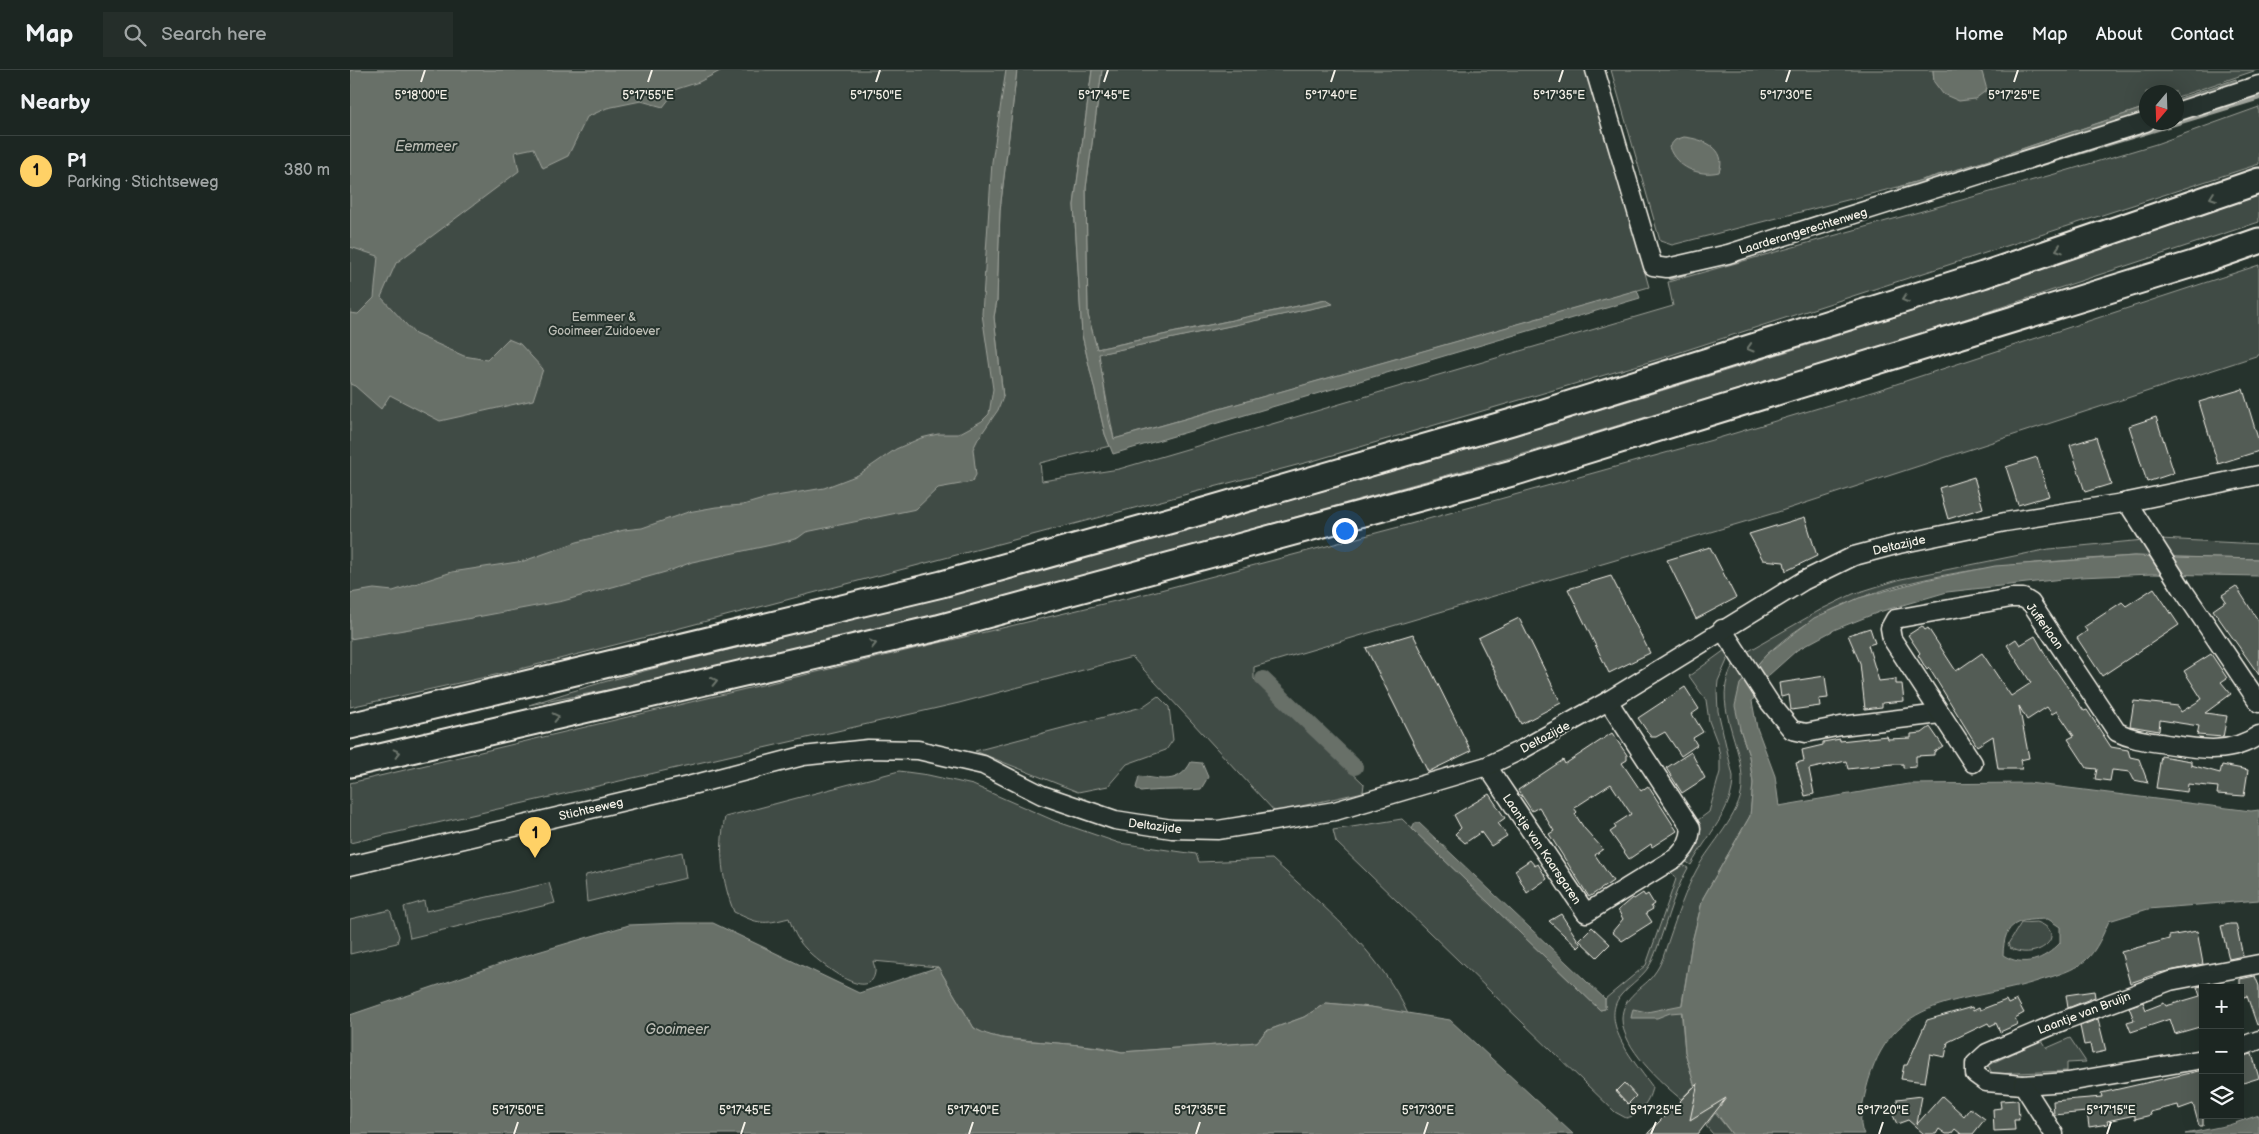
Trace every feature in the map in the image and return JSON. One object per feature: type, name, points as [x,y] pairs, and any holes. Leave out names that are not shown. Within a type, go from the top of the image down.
[{"type":"highway","points":[[350,726],[942,584],[1190,515],[1530,416],[1983,275],[2259,181]]},
{"type":"highway","points":[[350,764],[938,628],[1516,472],[2193,264],[2259,241]]},
{"type":"street","name":"Laarderangerechtenweg","points":[[1595,70],[1653,266],[1667,268],[1728,254],[2139,124]]},
{"type":"street","points":[[2184,109],[2259,85]]},
{"type":"street","name":"Deltazijde","points":[[803,756],[868,749],[918,750],[983,765],[1042,795],[1115,820],[1172,830],[1208,830],[1335,811],[1487,766],[1544,739],[1803,581],[1854,556],[1899,544],[2005,522],[2128,502],[2259,475]]},
{"type":"street","points":[[2128,502],[2183,590],[2259,703]]},
{"type":"street","name":"Jufferlaan","points":[[1973,763],[1892,639],[1890,628],[1894,619],[2011,598],[2024,598],[2031,603],[2117,732],[2131,739],[2204,750],[2229,748],[2247,743],[2259,735]]},
{"type":"street","points":[[1722,629],[1770,703],[1792,730],[1806,733],[1841,726],[1940,714]]},
{"type":"street","name":"Laantje van Kaarsgaren","points":[[1487,766],[1586,913],[1677,857],[1685,850],[1691,828],[1608,701]]},
{"type":"street","name":"Stichtseweg","points":[[350,866],[678,788],[803,756]]},
{"type":"street","name":"Laantje van Bruijn","points":[[2199,1060],[2068,1082],[2023,1085],[1986,1082],[1975,1074],[1974,1064],[1987,1053],[1996,1049],[2065,1020],[2170,981],[2259,964]]},
{"type":"street","points":[[2244,1045],[2259,1040]]},
{"type":"street","points":[[2023,1085],[2054,1134]]},
{"type":"green space","name":"Eemmeer & Gooimeer Zuidoever","points":[[350,70],[1011,70],[986,293],[1003,397],[994,317],[997,300],[1000,210],[1017,70],[1092,70],[1074,205],[1082,335],[1105,434],[1110,446],[1040,463],[1042,481],[1119,469],[1673,306],[1668,282],[2062,172],[2156,144],[2259,107],[2259,164],[1659,359],[1316,460],[650,636],[504,673],[350,707]]},
{"type":"green space","points":[[1102,70],[1588,70],[1649,287],[1114,439],[1098,354],[1332,304],[1326,300],[1097,349],[1088,315],[1086,188]]},
{"type":"green space","points":[[1611,70],[1933,70],[1934,82],[1982,72],[1977,70],[2257,70],[2184,95],[2184,85],[2139,85],[2139,109],[1986,161],[1898,187],[1672,245],[1660,241]]},
{"type":"green space","points":[[2259,195],[2259,222],[1905,339],[1520,455],[962,609],[639,684],[529,705],[637,673],[818,628],[1186,529],[1456,452],[1859,329]]},
{"type":"green space","points":[[2259,265],[2259,355],[1778,512],[1254,667],[1254,679],[1364,784],[1363,792],[1275,812],[1132,657],[959,703],[350,843],[350,783],[1149,593],[1410,524],[1712,440],[1875,391]]},
{"type":"green space","points":[[2160,539],[2259,544],[2259,559],[2173,557]]},
{"type":"green space","points":[[2144,540],[2155,557],[2134,556],[2087,559],[1984,569],[1932,578],[1881,591],[1834,609],[1792,634],[1756,666],[1747,652],[1822,609],[1853,594],[1901,579],[2049,549]]},
{"type":"green space","points":[[1725,650],[1729,656],[1718,681],[1718,711],[1733,776],[1732,788],[1724,811],[1691,865],[1682,859],[1694,823],[1709,812],[1720,772],[1720,756],[1709,721],[1706,700],[1689,676]]},
{"type":"green space","points":[[1735,662],[1746,678],[1740,729],[1749,756],[1753,783],[1750,816],[1703,898],[1692,942],[1681,1009],[1685,1052],[1696,1091],[1693,1087],[1681,1099],[1663,1084],[1635,1052],[1628,1041],[1622,1019],[1623,1011],[1630,998],[1657,970],[1693,877],[1731,818],[1740,797],[1742,787],[1741,771],[1726,708],[1725,693],[1728,677]]},
{"type":"green space","points":[[1158,696],[1169,707],[1173,740],[1166,750],[1127,764],[1108,786],[1078,792],[975,751],[1142,707]]},
{"type":"green space","points":[[899,771],[973,785],[1055,821],[1119,843],[1196,854],[1199,862],[1272,859],[1348,930],[1365,949],[1382,969],[1408,1014],[1371,1007],[1326,1003],[1304,1017],[1266,1031],[1257,1042],[1122,1052],[1101,1047],[1001,1038],[984,1034],[974,1028],[938,967],[873,961],[875,971],[871,981],[863,984],[853,982],[830,970],[806,949],[796,935],[789,918],[773,922],[761,922],[734,912],[722,866],[725,817]]},
{"type":"green space","points":[[1402,819],[1600,1010],[1605,1009],[1605,999],[1646,965],[1676,879],[1668,868],[1678,862],[1688,868],[1677,891],[1652,961],[1642,975],[1621,995],[1615,1006],[1614,1018],[1622,1043],[1652,1086],[1644,1106],[1631,1117],[1626,1118],[1615,1112],[1336,842],[1333,830]],"holes":[[[1624,1083],[1636,1096],[1628,1104],[1616,1092]]]},
{"type":"green space","points":[[682,852],[686,878],[587,902],[586,875]]},
{"type":"green space","points":[[549,883],[555,903],[410,938],[404,907],[424,901],[426,911]]},
{"type":"green space","points":[[390,910],[399,936],[397,943],[350,954],[350,919]]},
{"type":"green space","points":[[2037,922],[2047,927],[2051,933],[2046,945],[2039,950],[2030,952],[2020,952],[2010,948],[2008,944],[2021,923]]},
{"type":"green space","points":[[2070,1038],[2086,1062],[2067,1063],[2067,1071],[1992,1074],[1988,1065],[2042,1040],[2047,1048]]},
{"type":"green space","points":[[1715,1113],[1732,1134],[1713,1134],[1706,1126]]},
{"type":"water","name":"Eemmeer","points":[[350,70],[722,70],[699,82],[677,89],[663,107],[641,101],[607,108],[587,117],[568,156],[543,168],[534,148],[515,152],[519,171],[396,263],[381,297],[415,334],[464,356],[487,360],[508,339],[520,344],[543,369],[533,400],[440,421],[390,395],[381,409],[355,386],[350,384],[350,313],[358,314],[374,298],[378,256],[350,247]]},
{"type":"water","points":[[1006,70],[1017,70],[1000,210],[997,300],[994,317],[1003,397],[998,410],[973,449],[976,475],[972,482],[938,488],[916,509],[806,532],[798,538],[785,542],[692,562],[669,571],[563,601],[350,639],[350,593],[374,589],[393,591],[452,572],[524,561],[577,542],[624,530],[642,528],[688,512],[743,505],[770,497],[824,488],[858,475],[896,449],[921,438],[938,434],[958,434],[982,421],[989,414],[993,389],[982,314],[992,162]]},
{"type":"water","points":[[1092,70],[1102,70],[1086,188],[1088,315],[1097,349],[1326,300],[1333,304],[1099,354],[1109,420],[1114,439],[1637,290],[1640,298],[1113,454],[1105,434],[1082,335],[1074,205]]},
{"type":"water","points":[[1933,70],[1977,70],[1982,72],[1987,90],[1975,99],[1959,101],[1943,94],[1934,82]]},
{"type":"water","points":[[2236,79],[2238,83],[2184,102],[2184,97]]},
{"type":"water","points":[[2139,109],[2139,115],[2061,143],[1898,190],[1898,187],[1986,161]]},
{"type":"water","points":[[1684,137],[1699,140],[1712,146],[1717,151],[1721,164],[1719,172],[1696,172],[1682,165],[1677,160],[1669,147],[1675,140]]},
{"type":"water","points":[[2134,556],[2259,559],[2259,576],[2152,574],[2080,577],[1947,592],[1879,612],[1836,629],[1797,650],[1769,675],[1752,701],[1757,728],[1775,776],[1779,806],[1908,784],[2029,783],[2251,811],[2259,810],[2259,900],[2148,909],[2109,921],[2090,956],[2070,970],[2012,988],[1933,1007],[1912,1018],[1893,1034],[1877,1058],[1862,1107],[1861,1124],[1864,1134],[1732,1134],[1712,1107],[1703,1112],[1682,1134],[1696,1091],[1685,1052],[1682,1012],[1670,1013],[1657,1018],[1631,1018],[1633,1009],[1647,1012],[1682,1005],[1692,942],[1703,898],[1750,816],[1753,783],[1749,756],[1735,706],[1740,684],[1767,654],[1814,618],[1859,598],[1925,580],[1995,566]],"holes":[[[2048,919],[2060,927],[2060,943],[2040,958],[2019,961],[2003,955],[2006,935],[2015,924],[2029,920]]]},
{"type":"water","points":[[1191,762],[1202,763],[1208,777],[1201,789],[1141,792],[1136,788],[1139,776],[1169,779],[1181,774]]},
{"type":"water","points":[[1415,823],[1419,823],[1605,999],[1605,1009],[1600,1010],[1412,829]]},
{"type":"water","name":"Gooimeer","points":[[713,923],[859,993],[938,967],[974,1028],[991,1035],[1009,1039],[1103,1048],[1122,1052],[1257,1042],[1266,1031],[1304,1017],[1326,1003],[1371,1007],[1450,1020],[1573,1134],[350,1134],[350,1015],[521,957],[629,925]]},
{"type":"water","points":[[2259,1115],[2259,1134],[2185,1134],[2229,1125]]},
{"type":"building","points":[[2243,389],[2259,442],[2259,451],[2218,464],[2199,402]]},
{"type":"building","points":[[2156,417],[2174,473],[2147,482],[2129,426]]},
{"type":"building","points":[[2096,437],[2111,484],[2085,492],[2070,445]]},
{"type":"building","points":[[2037,457],[2049,496],[2018,505],[2006,467]]},
{"type":"building","points":[[1974,477],[1983,508],[1948,519],[1939,488]]},
{"type":"building","points":[[1805,517],[1817,556],[1786,571],[1784,562],[1763,560],[1749,534]]},
{"type":"building","points":[[1710,547],[1736,598],[1696,619],[1667,560]]},
{"type":"building","points":[[1611,576],[1650,653],[1609,673],[1568,589]]},
{"type":"building","points":[[2236,586],[2259,622],[2259,675],[2213,610],[2226,601],[2222,595]]},
{"type":"building","points":[[2154,588],[2179,625],[2102,676],[2077,638],[2087,631],[2084,627],[2122,602],[2126,606]]},
{"type":"building","points":[[1519,618],[1561,703],[1521,724],[1478,638]]},
{"type":"building","points":[[1922,626],[1925,630],[1928,628],[1956,671],[1982,653],[2011,696],[2031,683],[2007,645],[2016,639],[2020,645],[2035,636],[2048,659],[2084,711],[2087,710],[2111,747],[2128,750],[2130,757],[2139,759],[2148,783],[2134,780],[2130,772],[2112,770],[2110,781],[2095,779],[2097,769],[2087,768],[2068,739],[2074,736],[2057,711],[2052,714],[2047,707],[2027,720],[2019,706],[2029,758],[2020,760],[2022,769],[1998,769],[1993,736],[1977,746],[1929,668],[1927,670],[1918,655],[1920,653],[1908,635]]},
{"type":"building","points":[[1870,628],[1875,643],[1868,645],[1879,681],[1896,679],[1896,684],[1902,684],[1904,701],[1882,703],[1882,707],[1865,709],[1860,663],[1848,635]]},
{"type":"building","points":[[1413,634],[1471,751],[1428,772],[1366,648]]},
{"type":"building","points":[[2211,654],[2227,678],[2221,682],[2231,694],[2205,713],[2227,716],[2223,737],[2197,735],[2199,726],[2160,720],[2159,731],[2130,726],[2134,701],[2178,706],[2181,712],[2202,699],[2184,671]]},
{"type":"building","points":[[1825,676],[1828,698],[1819,699],[1820,706],[1791,710],[1789,695],[1781,697],[1779,683]]},
{"type":"building","points":[[1685,687],[1699,709],[1692,714],[1703,732],[1693,738],[1697,745],[1681,756],[1665,732],[1656,737],[1651,737],[1638,718]]},
{"type":"building","points":[[1930,727],[1943,746],[1934,752],[1934,755],[1916,756],[1916,767],[1903,768],[1903,764],[1893,764],[1848,769],[1846,761],[1809,769],[1814,794],[1805,796],[1796,763],[1804,761],[1802,750],[1823,745],[1823,742],[1840,739],[1840,741],[1887,736],[1888,739],[1911,738],[1911,734],[1922,733]]},
{"type":"building","points":[[1612,733],[1627,755],[1627,760],[1622,763],[1641,791],[1648,786],[1677,831],[1652,847],[1651,844],[1629,859],[1610,832],[1616,828],[1614,825],[1631,814],[1611,784],[1574,808],[1577,812],[1575,814],[1584,828],[1603,849],[1595,855],[1613,881],[1589,897],[1549,834],[1554,831],[1539,807],[1532,811],[1518,790],[1563,760],[1565,764]]},
{"type":"building","points":[[1691,752],[1705,778],[1682,793],[1666,768]]},
{"type":"building","points":[[2161,756],[2191,761],[2191,765],[2220,773],[2222,765],[2248,770],[2244,796],[2217,794],[2218,787],[2188,784],[2187,792],[2156,788]]},
{"type":"building","points":[[1489,794],[1505,818],[1498,823],[1507,836],[1491,846],[1481,832],[1465,843],[1455,834],[1461,828],[1454,815]]},
{"type":"building","points":[[1530,860],[1535,866],[1538,864],[1547,879],[1527,893],[1515,870]]},
{"type":"building","points":[[1643,893],[1645,896],[1648,894],[1654,904],[1651,906],[1653,909],[1646,913],[1652,922],[1622,941],[1612,932],[1623,919],[1618,910],[1632,898],[1634,899]]},
{"type":"building","points":[[1561,914],[1581,945],[1578,948],[1549,921]]},
{"type":"building","points":[[2236,924],[2243,956],[2229,959],[2221,926]]},
{"type":"building","points":[[1592,927],[1610,944],[1597,957],[1579,940]]},
{"type":"building","points":[[2197,931],[2203,964],[2159,973],[2130,983],[2121,952],[2169,939],[2169,936]]},
{"type":"building","points":[[2255,976],[2259,986],[2259,1024],[2257,1025],[2247,996],[2244,997],[2244,984],[2240,984],[2240,979]]},
{"type":"building","points":[[2094,991],[2095,997],[2068,1008],[2066,995]]},
{"type":"building","points":[[2199,996],[2199,1027],[2175,1034],[2170,1019],[2131,1032],[2127,1022],[2134,1020],[2129,1007],[2143,1002],[2146,1010],[2164,1003],[2166,1006]]},
{"type":"building","points":[[2006,1000],[2008,1004],[2017,1000],[2024,1013],[2015,1018],[2018,1024],[2000,1032],[1996,1023],[1990,1026],[1988,1023],[1948,1042],[1945,1057],[1930,1054],[1925,1082],[1901,1079],[1904,1065],[1907,1065],[1927,1020],[1972,1007],[1973,1011],[1979,1008],[1980,1010]]},
{"type":"building","points":[[2098,1019],[2106,1051],[2092,1054],[2090,1044],[2084,1045],[2080,1026]]},
{"type":"building","points":[[2252,1054],[2259,1078],[2244,1083],[2244,1074],[2244,1056]]},
{"type":"building","points":[[2199,1071],[2199,1119],[2203,1119],[2203,1126],[2199,1126],[2193,1104],[2179,1109],[2178,1105],[2150,1112],[2151,1115],[2135,1119],[2135,1115],[2107,1121],[2108,1124],[2089,1127],[2087,1112],[2054,1115],[2053,1101],[2102,1097],[2101,1093]]},
{"type":"building","points":[[1624,1083],[1636,1096],[1628,1104],[1616,1091]]},
{"type":"building","points":[[1698,1083],[1690,1120],[1726,1098],[1698,1134],[1647,1134]]},
{"type":"building","points":[[1922,1096],[1917,1124],[1942,1096],[1964,1116],[1970,1108],[1985,1119],[1973,1134],[1961,1134],[1955,1129],[1951,1134],[1946,1134],[1939,1129],[1936,1134],[1924,1134],[1908,1120],[1897,1124],[1891,1111],[1898,1108],[1897,1099]]},
{"type":"building","points":[[2018,1100],[2019,1120],[2014,1120],[2015,1130],[1994,1131],[1993,1109],[2001,1108],[2000,1101]]},
{"type":"waterway","points":[[2006,175],[2259,98]]},
{"type":"waterway","points":[[1670,278],[1693,271]]},
{"type":"waterway","points":[[1263,679],[1355,767]]},
{"type":"place","name":"P1","points":[[535,858]]}]
